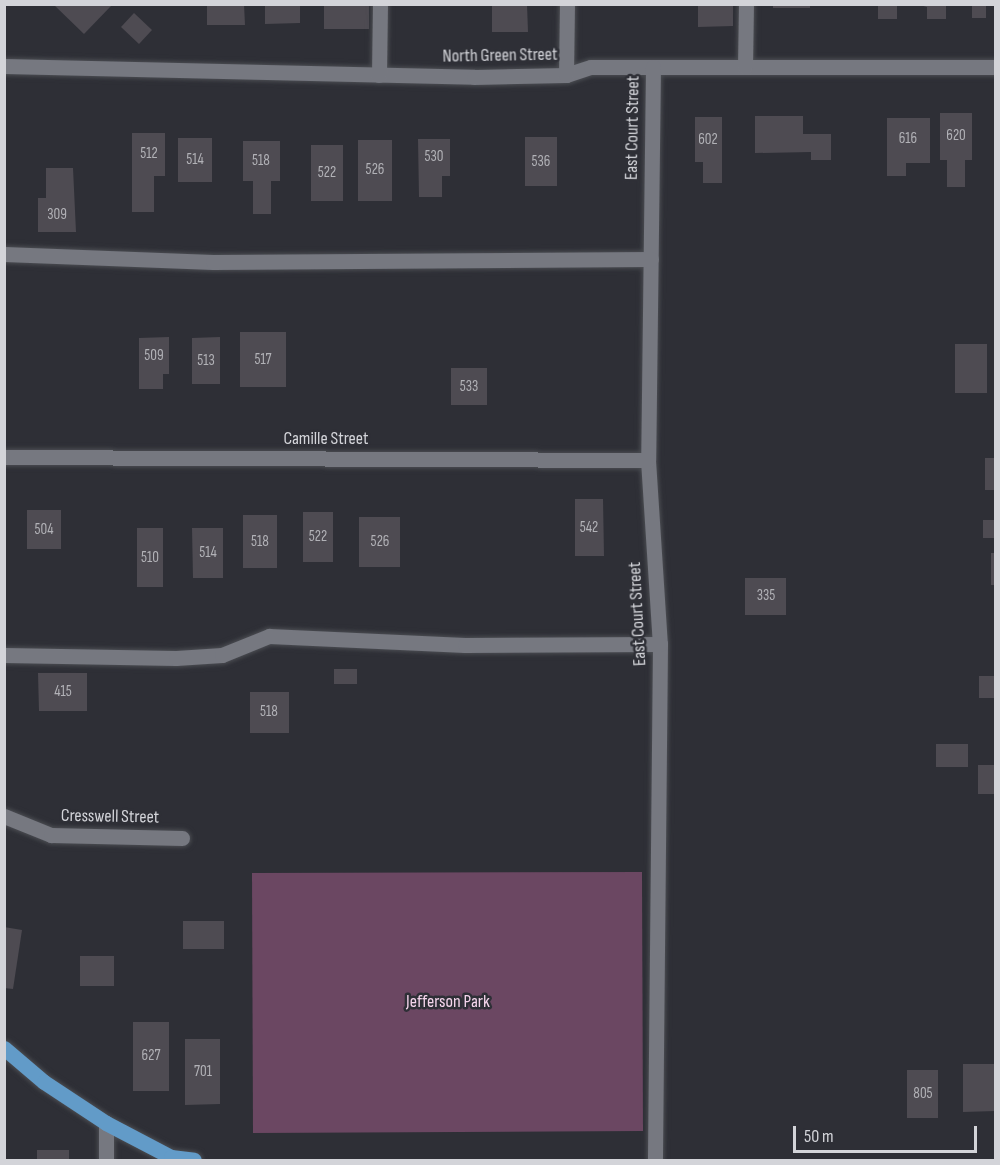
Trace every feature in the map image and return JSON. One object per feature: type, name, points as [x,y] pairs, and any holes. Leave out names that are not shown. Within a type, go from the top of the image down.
[{"type":"main road","points":[[4,1048],[44,1082],[106,1123],[171,1157],[194,1161]]},
{"type":"street","points":[[379,75],[380,4]]},
{"type":"street","points":[[566,75],[567,4]]},
{"type":"street","points":[[746,4],[746,67]]},
{"type":"street","name":"North Green Street","points":[[4,66],[379,75],[566,75],[591,67],[996,67]]},
{"type":"street","name":"East Court Street","points":[[654,67],[648,460],[660,644],[655,1161]]},
{"type":"street","points":[[4,254],[213,262],[651,259]]},
{"type":"street","name":"Camille Street","points":[[4,457],[648,460]]},
{"type":"street","points":[[4,655],[222,655],[269,636],[465,645],[660,644]]},
{"type":"street","name":"Cresswell Street","points":[[4,816],[51,835],[182,838]]},
{"type":"street","points":[[106,1123],[106,1161]]},
{"type":"green space","name":"Jefferson Park","points":[[642,872],[643,1131],[253,1133],[252,873]]},
{"type":"building","points":[[53,4],[110,4],[111,6],[84,34]]},
{"type":"building","points":[[207,4],[244,4],[245,25],[207,25]]},
{"type":"building","points":[[265,4],[300,4],[300,23],[265,24]]},
{"type":"building","points":[[324,4],[369,4],[369,29],[324,29]]},
{"type":"building","points":[[492,4],[527,4],[528,32],[492,32]]},
{"type":"building","points":[[698,4],[733,4],[733,26],[698,27]]},
{"type":"building","points":[[773,4],[810,4],[810,8],[773,8]]},
{"type":"building","points":[[878,4],[897,4],[897,19],[878,19]]},
{"type":"building","points":[[916,4],[946,4],[946,19],[927,19],[927,7]]},
{"type":"building","points":[[972,4],[986,4],[986,18],[972,18]]},
{"type":"building","points":[[134,13],[152,30],[139,44],[121,27]]},
{"type":"building","points":[[940,113],[972,113],[972,160],[965,160],[965,187],[947,187],[947,160],[940,160]]},
{"type":"building","points":[[755,116],[803,116],[803,134],[831,134],[831,160],[811,160],[811,152],[755,153]]},
{"type":"building","points":[[695,117],[722,117],[722,183],[703,183],[703,162],[695,162]]},
{"type":"building","points":[[887,118],[930,118],[930,163],[906,163],[906,176],[887,176]]},
{"type":"building","points":[[132,133],[165,133],[165,176],[154,176],[154,212],[132,212]]},
{"type":"building","points":[[525,137],[557,137],[557,186],[525,186]]},
{"type":"building","points":[[178,138],[212,138],[212,182],[178,182]]},
{"type":"building","points":[[418,139],[450,139],[450,176],[442,176],[442,197],[419,197]]},
{"type":"building","points":[[358,140],[392,140],[392,201],[358,201]]},
{"type":"building","points":[[243,141],[280,141],[280,181],[271,181],[271,214],[253,214],[253,181],[243,181]]},
{"type":"building","points":[[311,145],[343,145],[343,201],[311,201]]},
{"type":"building","points":[[46,168],[73,168],[76,232],[38,232],[38,198],[46,198]]},
{"type":"building","points":[[240,332],[286,332],[286,387],[240,387]]},
{"type":"building","points":[[169,337],[169,374],[163,374],[163,389],[139,389],[139,338]]},
{"type":"building","points":[[220,337],[220,384],[192,384],[192,338]]},
{"type":"building","points":[[955,344],[987,344],[987,393],[955,393]]},
{"type":"building","points":[[451,368],[487,368],[487,405],[451,405]]},
{"type":"building","points":[[985,458],[996,458],[996,490],[985,490]]},
{"type":"building","points":[[575,499],[603,499],[604,556],[575,556]]},
{"type":"building","points":[[27,510],[61,510],[61,549],[27,549]]},
{"type":"building","points":[[303,512],[333,512],[333,562],[303,562]]},
{"type":"building","points":[[243,515],[277,515],[277,568],[243,568]]},
{"type":"building","points":[[359,517],[400,517],[400,567],[359,567]]},
{"type":"building","points":[[983,520],[996,520],[996,538],[983,538]]},
{"type":"building","points":[[137,528],[163,528],[163,587],[137,587]]},
{"type":"building","points":[[192,528],[223,528],[223,578],[193,578]]},
{"type":"building","points":[[991,553],[996,553],[996,585],[991,585]]},
{"type":"building","points":[[745,578],[786,578],[786,615],[745,615]]},
{"type":"building","points":[[334,669],[357,669],[357,684],[334,684]]},
{"type":"building","points":[[38,673],[87,673],[87,711],[39,711]]},
{"type":"building","points":[[979,676],[996,676],[996,698],[979,698]]},
{"type":"building","points":[[250,692],[289,692],[289,733],[250,733]]},
{"type":"building","points":[[936,744],[968,744],[968,767],[936,767]]},
{"type":"building","points":[[978,765],[996,765],[996,794],[978,794]]},
{"type":"building","points":[[183,921],[224,921],[224,949],[183,949]]},
{"type":"building","points":[[4,927],[22,930],[13,989],[4,988]]},
{"type":"building","points":[[80,956],[114,956],[114,986],[80,986]]},
{"type":"building","points":[[133,1022],[169,1022],[169,1091],[133,1091]]},
{"type":"building","points":[[185,1039],[220,1039],[220,1104],[185,1105]]},
{"type":"building","points":[[963,1064],[996,1064],[996,1111],[963,1112]]},
{"type":"building","points":[[907,1070],[938,1070],[938,1118],[907,1118]]},
{"type":"building","points":[[37,1150],[69,1150],[69,1160],[37,1160]]}]
